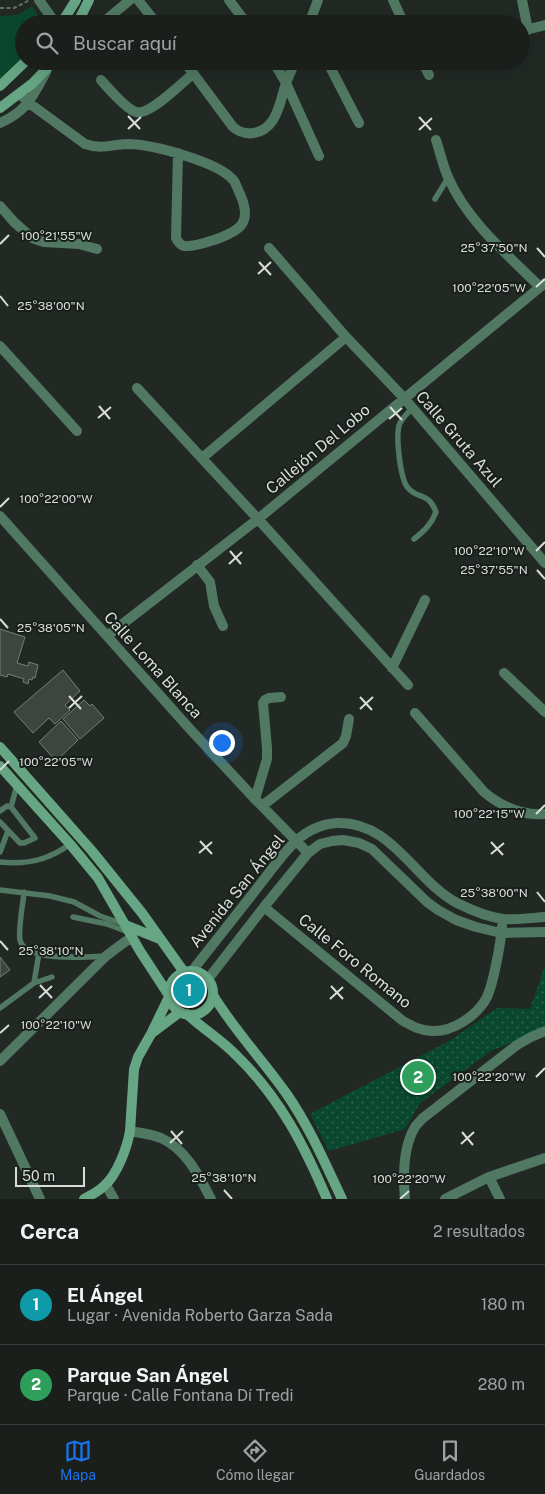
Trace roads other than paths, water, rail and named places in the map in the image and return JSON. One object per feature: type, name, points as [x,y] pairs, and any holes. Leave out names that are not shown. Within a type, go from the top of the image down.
[{"type":"street","points":[[39,0],[53,15]]},
{"type":"street","points":[[66,15],[76,0]]},
{"type":"street","points":[[82,15],[89,0]]},
{"type":"street","points":[[112,15],[130,0]]},
{"type":"street","points":[[138,0],[149,15]]},
{"type":"street","points":[[229,0],[240,15]]},
{"type":"street","points":[[312,15],[318,0]]},
{"type":"street","points":[[393,0],[400,15]]},
{"type":"street","points":[[522,0],[523,15]]},
{"type":"street","points":[[530,29],[545,25]]},
{"type":"street","points":[[0,86],[17,70]]},
{"type":"street","points":[[0,108],[20,94],[46,70]]},
{"type":"street","points":[[0,123],[29,103],[48,70]]},
{"type":"street","points":[[190,70],[233,127],[241,133],[247,134],[260,131],[271,122],[291,70]]},
{"type":"street","points":[[278,70],[319,156]]},
{"type":"street","points":[[332,70],[360,122]]},
{"type":"street","points":[[426,70],[429,75]]},
{"type":"street","points":[[101,80],[123,103],[135,112],[145,112],[154,107],[192,74]]},
{"type":"street","points":[[20,94],[29,103],[85,144],[94,147],[129,144],[147,145],[178,153],[226,173],[234,180],[246,214],[244,222],[235,231],[200,245],[183,246],[178,243],[176,238],[178,153]]},
{"type":"street","points":[[436,140],[448,178],[470,213],[482,228],[542,285]]},
{"type":"street","points":[[0,206],[32,238],[44,242],[79,244],[98,249]]},
{"type":"street","name":"Calle Gruta Azul","points":[[269,248],[346,337],[404,398],[545,563]]},
{"type":"street","name":"Callejón Del Lobo","points":[[107,636],[258,518],[542,285]]},
{"type":"street","points":[[202,458],[346,337]]},
{"type":"street","points":[[0,346],[77,431]]},
{"type":"street","points":[[138,388],[408,685]]},
{"type":"street","name":"Calle Loma Blanca","points":[[0,516],[190,728],[308,853]]},
{"type":"street","points":[[197,565],[210,582],[214,606],[223,626]]},
{"type":"street","points":[[392,668],[425,600]]},
{"type":"street","points":[[504,673],[545,712]]},
{"type":"street","points":[[259,803],[268,748],[263,703],[269,698],[281,697]]},
{"type":"street","points":[[415,713],[484,792],[496,802],[521,813],[545,814]]},
{"type":"street","points":[[259,803],[343,743],[349,719]]},
{"type":"street","points":[[0,747],[92,851],[188,971]]},
{"type":"street","points":[[0,766],[98,878],[169,995],[173,1006],[223,1042],[275,1100],[304,1147],[327,1199]]},
{"type":"street","points":[[44,796],[46,807],[67,832],[70,844]]},
{"type":"street","name":"Avenida San Ángel","points":[[188,971],[279,860],[308,832],[327,824],[342,823],[362,826],[379,834],[434,887],[456,902],[488,915],[502,918],[545,917]]},
{"type":"street","name":"Avenida San Ángel","points":[[208,980],[308,853],[320,844],[332,841],[343,840],[360,843],[372,849],[415,891],[438,910],[456,920],[501,933],[545,932]]},
{"type":"street","points":[[70,844],[81,847],[97,868],[112,876]]},
{"type":"street","name":"Calle Foro Romano","points":[[264,907],[403,1021],[417,1029],[432,1032],[448,1030],[463,1022],[478,1011],[487,997],[501,933],[502,918]]},
{"type":"street","points":[[130,932],[161,939]]},
{"type":"street","points":[[0,1061],[106,956],[126,941],[130,932]]},
{"type":"street","points":[[84,1199],[98,1192],[114,1174],[128,1141],[130,1131],[134,1070],[144,1045],[169,995],[169,988],[174,978],[188,971],[198,972],[208,980],[213,994],[234,1028],[286,1093],[302,1117],[342,1199]]},
{"type":"street","points":[[151,1034],[183,1013],[194,1015],[201,1012],[211,1002],[213,994]]},
{"type":"street","points":[[405,1199],[406,1155],[415,1127],[423,1118],[517,1045],[545,1031]]},
{"type":"street","points":[[0,1114],[40,1199]]},
{"type":"street","points":[[130,1131],[159,1138],[170,1143],[181,1152],[194,1168],[210,1199]]},
{"type":"street","points":[[445,1199],[489,1177],[545,1158]]},
{"type":"street","points":[[489,1177],[500,1199]]},
{"type":"street","points":[[106,1185],[114,1199]]},
{"type":"lane","points":[[435,199],[448,178]]},
{"type":"lane","points":[[412,408],[400,423],[397,432],[403,476],[407,488],[428,499],[436,512],[433,521],[427,529],[414,539]]},
{"type":"lane","points":[[10,807],[17,785]]},
{"type":"lane","points":[[0,811],[6,806],[10,807]]},
{"type":"lane","points":[[0,822],[20,843],[24,844],[34,838],[10,807]]},
{"type":"lane","points":[[0,852],[8,831]]},
{"type":"lane","points":[[0,862],[16,863],[45,859],[70,844]]},
{"type":"lane","points":[[0,890],[50,896],[74,902],[130,932]]},
{"type":"lane","points":[[24,892],[20,942],[28,950],[69,957],[106,956]]},
{"type":"lane","points":[[73,917],[107,924],[130,932]]},
{"type":"lane","points":[[34,983],[39,953]]},
{"type":"lane","points":[[0,1008],[34,983],[52,977]]},
{"type":"place","name":"El Ángel","points":[[189,990]]},
{"type":"place","name":"Parque San Ángel","points":[[418,1077]]}]
